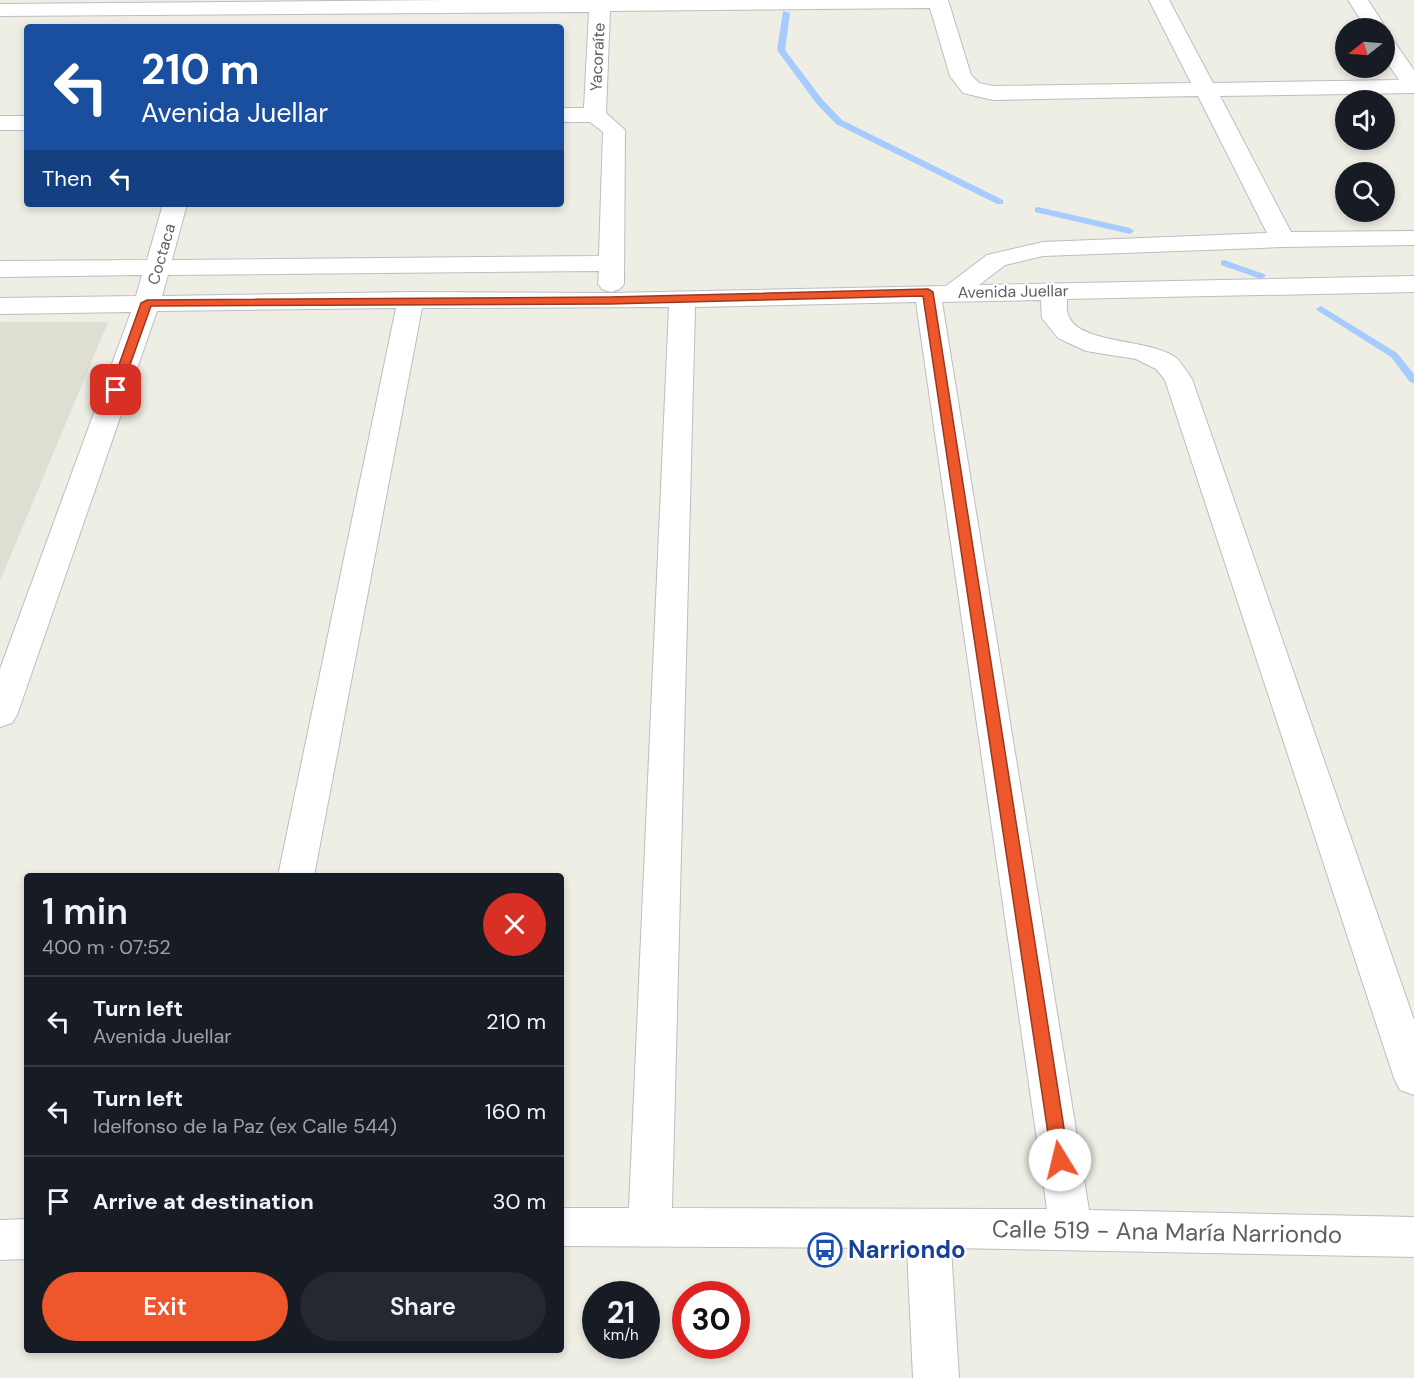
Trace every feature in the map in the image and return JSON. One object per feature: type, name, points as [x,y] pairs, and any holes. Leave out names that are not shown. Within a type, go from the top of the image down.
[{"type":"street","points":[[1159,0],[1283,240]]},
{"type":"street","points":[[1358,0],[1370,18]]},
{"type":"street","points":[[0,10],[248,3],[938,1],[961,76],[971,88],[993,93],[1414,86]]},
{"type":"street","points":[[239,24],[248,3]]},
{"type":"street","name":"Yacoraíte","points":[[595,115],[600,3]]},
{"type":"street","points":[[1395,58],[1414,86]]},
{"type":"street","points":[[564,115],[595,115],[614,130],[610,301]]},
{"type":"street","points":[[0,123],[24,123]]},
{"type":"street","name":"Coctaca","points":[[0,716],[147,303],[175,207]]},
{"type":"street","points":[[1071,1228],[941,292],[996,260],[1043,249],[1283,240],[1414,238]]},
{"type":"street","points":[[0,269],[611,263]]},
{"type":"street","name":"Avenida Juellar","points":[[0,306],[411,300],[610,301],[941,292],[1414,284]]},
{"type":"street","points":[[1054,290],[1055,318],[1068,332],[1095,345],[1142,352],[1166,363],[1178,379],[1414,1078]]},
{"type":"street","points":[[650,1226],[682,299]]},
{"type":"street","points":[[297,873],[411,300]]},
{"type":"street","name":"Calle 519 - Ana María Narriondo","points":[[564,1227],[1071,1228],[1414,1237]]},
{"type":"street","points":[[928,1228],[936,1378]]},
{"type":"street","points":[[0,1240],[24,1239]]},
{"type":"shaded area","points":[[0,322],[108,322],[0,581]]},
{"type":"waterway","points":[[786,13],[781,50],[819,101],[839,122],[1000,202]]},
{"type":"waterway","points":[[1038,210],[1130,231]]},
{"type":"waterway","points":[[1224,263],[1261,276]]},
{"type":"waterway","points":[[1321,309],[1394,355],[1414,380]]},
{"type":"place","name":"Narriondo","points":[[825,1250]]},
{"type":"route","points":[[116,390],[147,303],[411,300],[610,301],[928,292],[1060,1160]]}]
